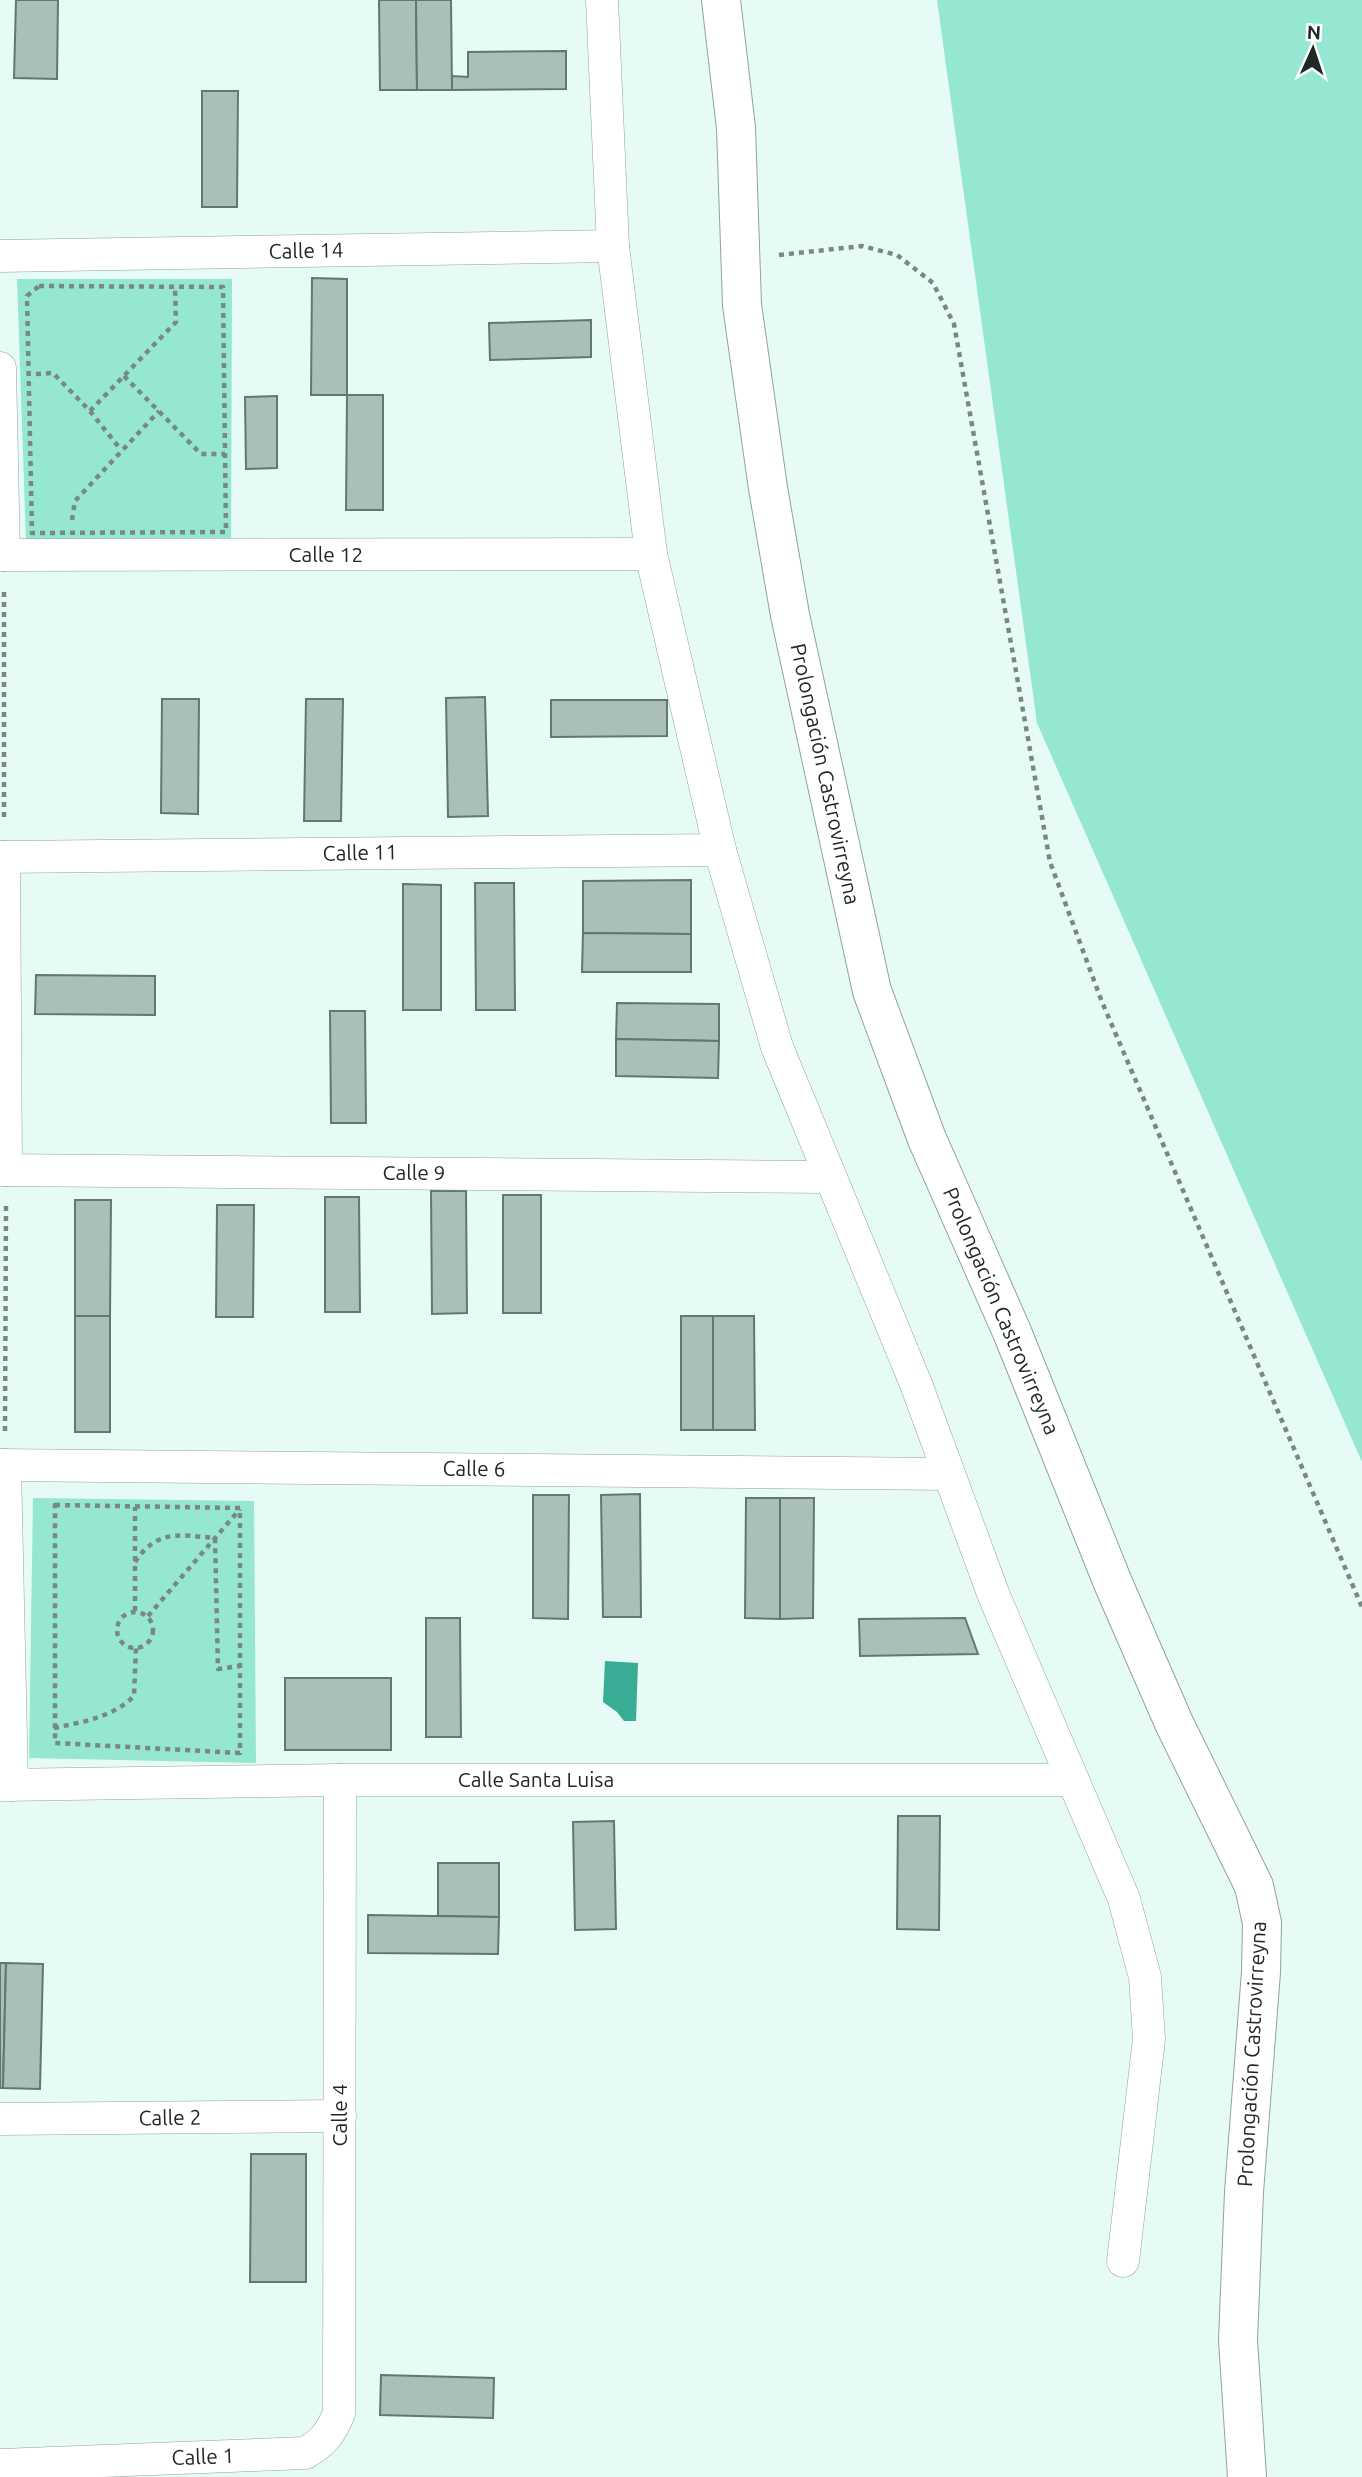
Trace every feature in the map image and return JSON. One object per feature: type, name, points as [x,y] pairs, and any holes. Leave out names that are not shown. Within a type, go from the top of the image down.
[{"type":"main road","name":"Prolongación Castrovirreyna","points":[[721,0],[736,128],[742,305],[783,577],[872,992],[927,1139],[1012,1332],[1113,1583],[1174,1723],[1254,1886],[1262,1923],[1261,1972],[1244,2192],[1238,2340],[1247,2477]]},
{"type":"street","points":[[602,0],[613,246],[651,554],[720,850],[777,1047],[916,1384],[994,1595],[1124,1899],[1145,1978],[1149,2039],[1123,2261]]},
{"type":"street","name":"Calle 14","points":[[0,256],[613,246]]},
{"type":"street","points":[[2,555],[14,371]]},
{"type":"street","name":"Calle 12","points":[[2,555],[651,554]]},
{"type":"street","name":"Calle 11","points":[[2,857],[720,850]]},
{"type":"street","points":[[2,857],[3,1170]]},
{"type":"street","name":"Calle 9","points":[[3,1170],[829,1177]]},
{"type":"street","points":[[3,1465],[6,1785]]},
{"type":"street","name":"Calle 6","points":[[3,1465],[949,1474]]},
{"type":"street","name":"Calle Santa Luisa","points":[[6,1785],[340,1780],[1073,1780]]},
{"type":"street","name":"Calle 4","points":[[320,2444],[332,2431],[339,2413],[340,1780]]},
{"type":"street","name":"Calle 2","points":[[0,2119],[340,2116]]},
{"type":"street","name":"Calle 1","points":[[0,2465],[304,2453],[320,2444]]},
{"type":"path","points":[[740,259],[862,246],[897,255],[933,283],[954,324],[1050,862],[1102,1002],[1362,1607]]},
{"type":"path","points":[[39,286],[175,287],[223,287],[226,532],[32,533],[14,371],[27,296],[39,286]]},
{"type":"path","points":[[90,411],[176,323],[175,287]]},
{"type":"path","points":[[14,371],[53,373],[90,411],[121,450]]},
{"type":"path","points":[[124,376],[201,454],[225,454]]},
{"type":"path","points":[[70,533],[75,500],[159,411]]},
{"type":"path","points":[[2,555],[2,857]]},
{"type":"path","points":[[3,1170],[3,1465]]},
{"type":"path","points":[[55,1505],[240,1508],[240,1752],[55,1744],[55,1505]]},
{"type":"path","points":[[135,1507],[135,1611]]},
{"type":"path","points":[[148,1616],[240,1508]]},
{"type":"path","points":[[135,1562],[157,1538],[177,1535],[215,1538]]},
{"type":"path","points":[[215,1538],[218,1669],[240,1666]]},
{"type":"path","points":[[135,1611],[148,1616],[154,1629],[152,1638],[136,1648],[126,1646],[117,1631],[119,1621],[135,1611]]},
{"type":"path","points":[[54,1728],[94,1719],[124,1706],[134,1696],[136,1648]]},
{"type":"shaded area","points":[[937,0],[1362,0],[1362,1462],[1037,723]]},
{"type":"shaded area","points":[[17,279],[232,279],[231,543],[26,540]]},
{"type":"shaded area","points":[[33,1498],[254,1501],[256,1763],[29,1758]]},
{"type":"shaded area","points":[[605,1661],[638,1663],[636,1721],[624,1721],[603,1702]]},
{"type":"building","points":[[16,0],[58,0],[57,79],[14,78]]},
{"type":"building","points":[[379,0],[416,0],[417,90],[380,90]]},
{"type":"building","points":[[416,0],[451,0],[452,90],[417,90]]},
{"type":"building","points":[[566,51],[566,89],[452,90],[452,76],[468,77],[468,52]]},
{"type":"building","points":[[202,91],[238,91],[237,207],[202,207]]},
{"type":"building","points":[[312,278],[347,279],[347,395],[311,395]]},
{"type":"building","points":[[591,320],[591,357],[490,360],[489,323]]},
{"type":"building","points":[[347,395],[383,395],[383,510],[346,510]]},
{"type":"building","points":[[277,396],[277,468],[246,469],[245,397]]},
{"type":"building","points":[[485,697],[488,816],[448,817],[446,698]]},
{"type":"building","points":[[162,699],[199,699],[198,814],[161,813]]},
{"type":"building","points":[[306,699],[343,699],[341,821],[304,821]]},
{"type":"building","points":[[551,700],[667,700],[667,736],[551,737]]},
{"type":"building","points":[[691,880],[691,934],[583,933],[583,881]]},
{"type":"building","points":[[475,883],[514,883],[515,1010],[476,1010]]},
{"type":"building","points":[[403,884],[441,885],[441,1010],[403,1010]]},
{"type":"building","points":[[583,933],[691,934],[691,972],[582,972]]},
{"type":"building","points":[[36,975],[155,976],[155,1015],[35,1014]]},
{"type":"building","points":[[617,1003],[719,1004],[719,1041],[616,1039]]},
{"type":"building","points":[[330,1011],[365,1011],[366,1123],[331,1123]]},
{"type":"building","points":[[616,1039],[719,1041],[718,1078],[616,1076]]},
{"type":"building","points":[[431,1191],[466,1191],[467,1313],[432,1314]]},
{"type":"building","points":[[503,1195],[541,1195],[541,1313],[503,1313]]},
{"type":"building","points":[[325,1197],[359,1197],[360,1312],[325,1312]]},
{"type":"building","points":[[75,1200],[111,1200],[110,1316],[75,1316]]},
{"type":"building","points":[[217,1205],[254,1205],[253,1317],[216,1317]]},
{"type":"building","points":[[75,1316],[110,1316],[110,1432],[75,1432]]},
{"type":"building","points":[[681,1316],[713,1316],[713,1430],[681,1430]]},
{"type":"building","points":[[713,1316],[754,1316],[755,1430],[713,1430]]},
{"type":"building","points":[[640,1494],[641,1617],[603,1617],[601,1495]]},
{"type":"building","points":[[533,1495],[569,1495],[568,1619],[533,1618]]},
{"type":"building","points":[[746,1498],[780,1498],[780,1619],[745,1618]]},
{"type":"building","points":[[780,1498],[814,1498],[813,1618],[780,1619]]},
{"type":"building","points":[[426,1618],[460,1618],[461,1737],[426,1737]]},
{"type":"building","points":[[965,1618],[978,1654],[860,1656],[859,1619]]},
{"type":"building","points":[[285,1678],[391,1678],[391,1750],[285,1750]]},
{"type":"building","points":[[898,1816],[940,1816],[939,1930],[897,1929]]},
{"type":"building","points":[[614,1821],[616,1929],[575,1930],[573,1822]]},
{"type":"building","points":[[438,1863],[499,1863],[499,1917],[438,1916]]},
{"type":"building","points":[[368,1915],[499,1917],[498,1954],[368,1953]]},
{"type":"building","points":[[0,1963],[6,1963],[3,2088],[0,2088]]},
{"type":"building","points":[[6,1963],[43,1964],[40,2089],[3,2088]]},
{"type":"building","points":[[251,2154],[306,2154],[306,2282],[250,2282]]},
{"type":"building","points":[[381,2375],[494,2378],[493,2418],[380,2415]]}]
